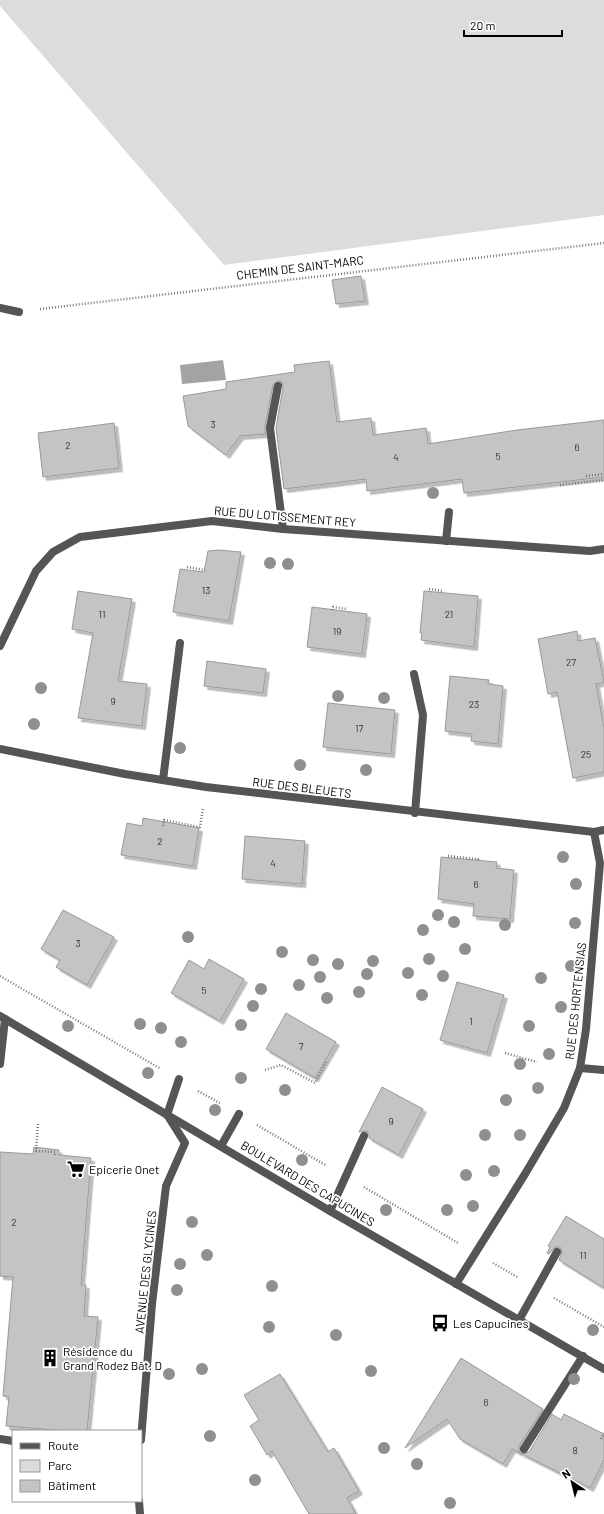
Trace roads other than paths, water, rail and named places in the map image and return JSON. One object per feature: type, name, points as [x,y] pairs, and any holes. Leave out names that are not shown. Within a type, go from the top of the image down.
[{"type":"street","points":[[0,308],[19,312]]},
{"type":"street","points":[[278,386],[270,428],[284,529]]},
{"type":"street","points":[[446,541],[449,512]]},
{"type":"street","name":"RUE DU LOTISSEMENT REY","points":[[0,646],[36,572],[53,552],[80,537],[212,521],[284,529],[446,541],[590,551],[604,549]]},
{"type":"street","points":[[164,780],[180,643]]},
{"type":"street","points":[[414,674],[422,715],[415,812]]},
{"type":"street","name":"RUE DES BLEUETS","points":[[0,749],[206,787],[594,832],[604,830]]},
{"type":"street","name":"RUE DES HORTENSIAS","points":[[456,1284],[564,1108],[580,1068],[586,1029],[600,863],[594,832]]},
{"type":"street","points":[[0,1064],[3,1017]]},
{"type":"street","name":"BOULEVARD DES CAPUCINES","points":[[3,1017],[330,1211],[604,1369]]},
{"type":"street","points":[[580,1068],[604,1070]]},
{"type":"street","points":[[167,1115],[179,1079]]},
{"type":"street","points":[[221,1146],[238,1114]]},
{"type":"street","name":"AVENUE DES GLYCINES","points":[[142,1430],[152,1304],[166,1186],[185,1143],[167,1115]]},
{"type":"street","points":[[330,1211],[347,1177],[364,1136]]},
{"type":"street","points":[[519,1320],[557,1252]]},
{"type":"street","points":[[524,1449],[583,1356]]},
{"type":"street","points":[[0,1439],[12,1440]]},
{"type":"street","points":[[139,1502],[140,1514]]},
{"type":"place","name":"Epicerie Onet","points":[[76,1169]]},
{"type":"place","name":"Les Capucines","points":[[440,1323]]},
{"type":"place","name":"Résidence du Grand Rodez Bât. D","points":[[50,1358]]}]
